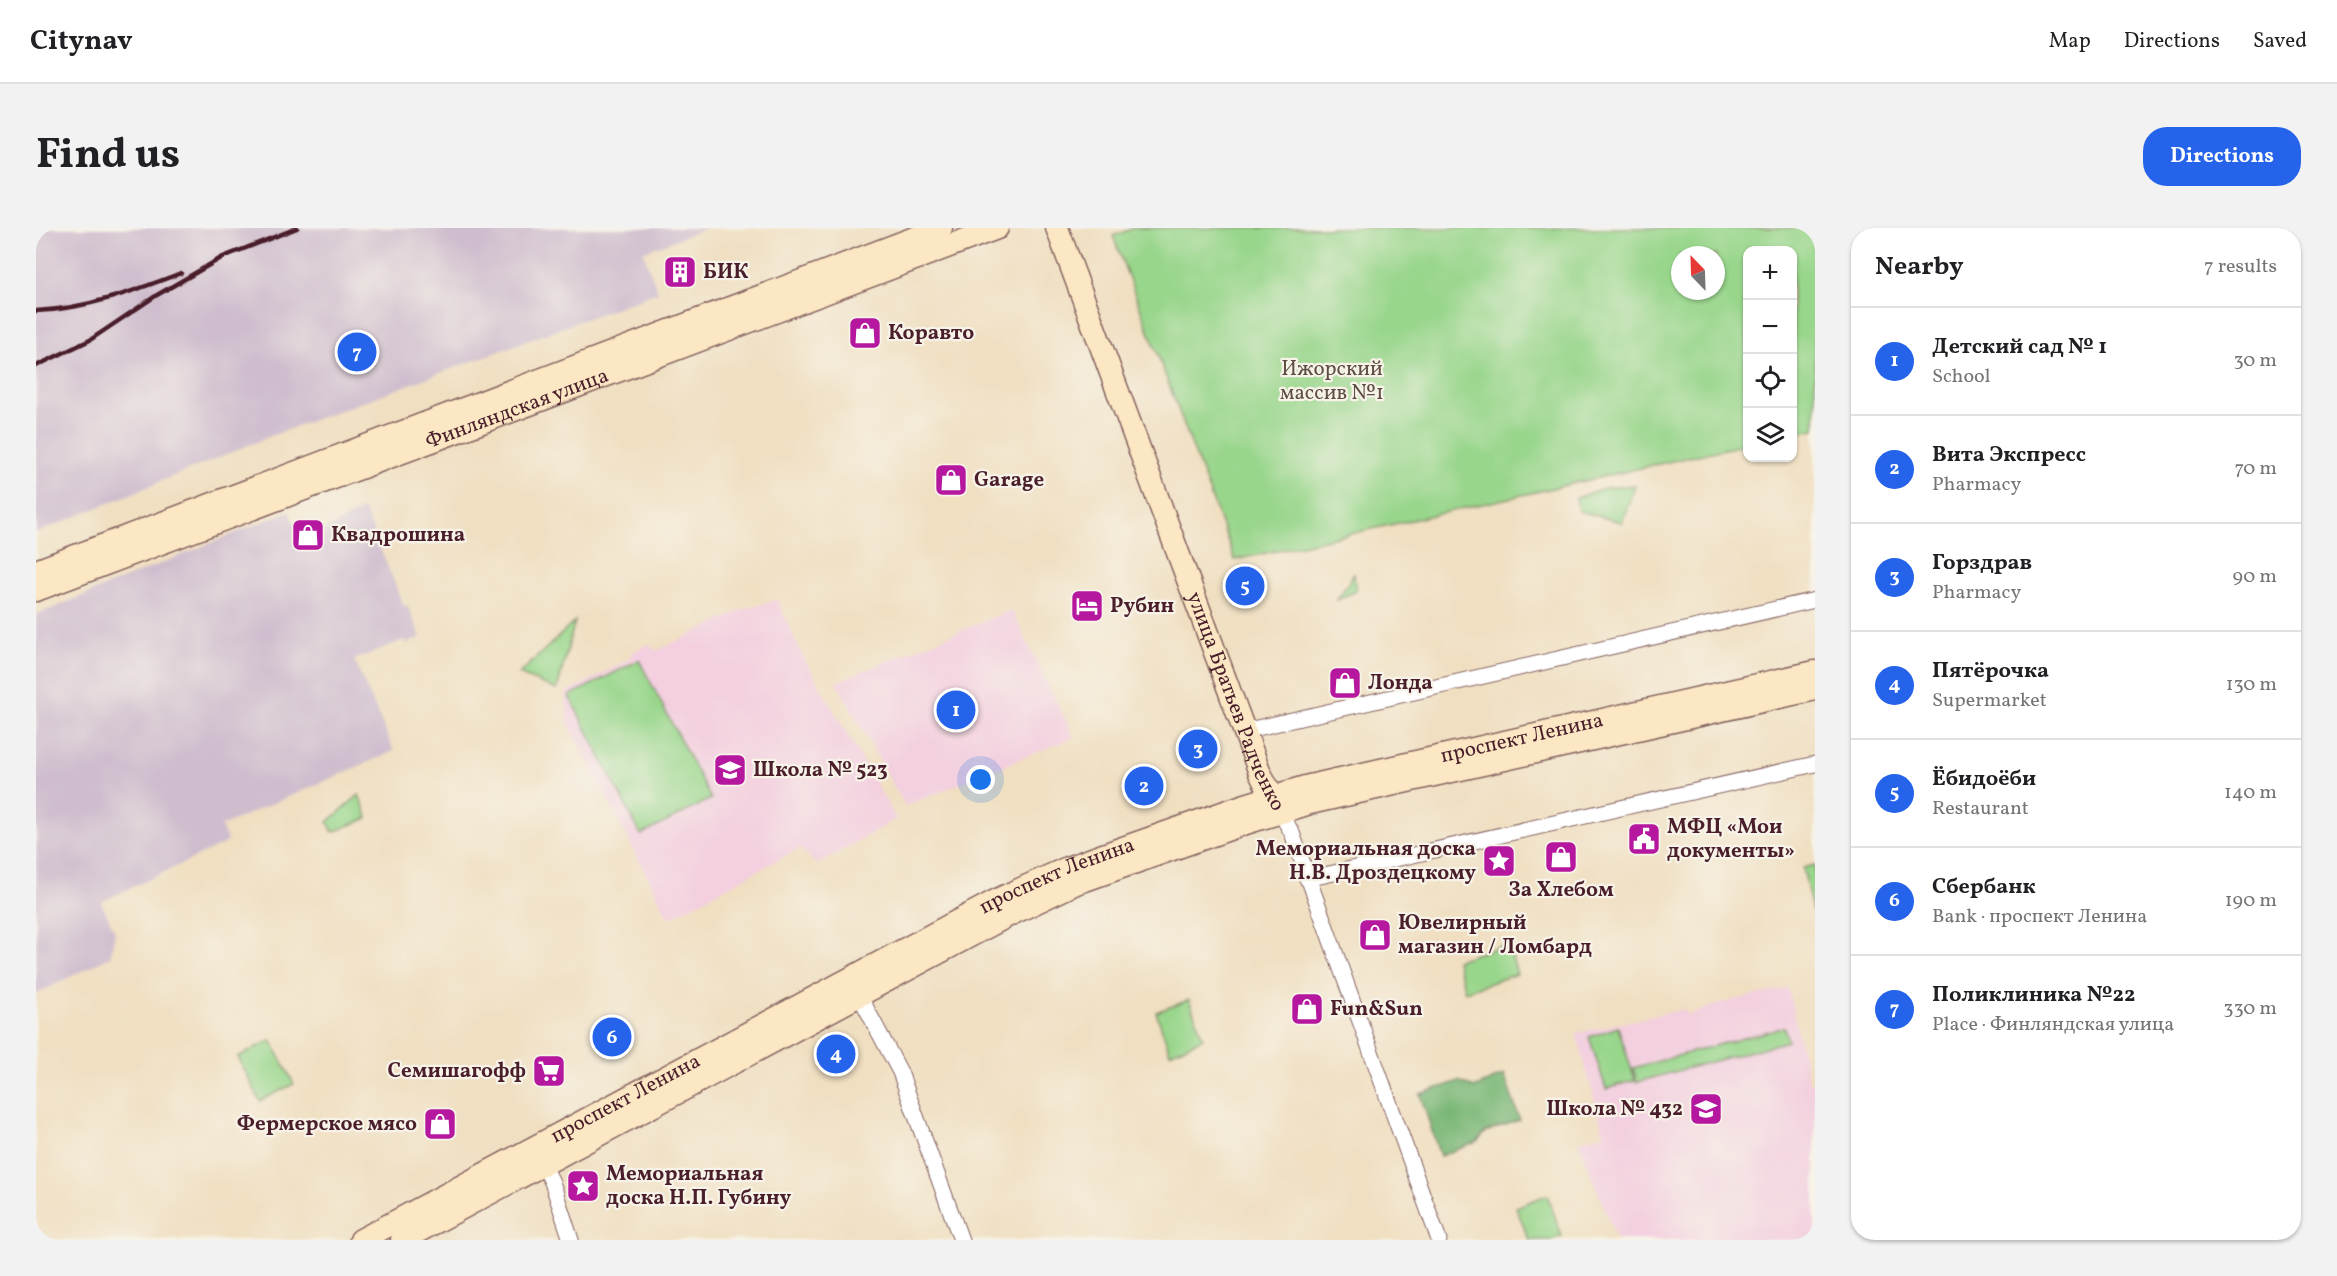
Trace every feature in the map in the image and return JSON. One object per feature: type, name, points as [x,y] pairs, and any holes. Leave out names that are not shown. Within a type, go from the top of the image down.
[{"type":"street","name":"Финляндская улица","points":[[36,571],[941,228]]},
{"type":"street","name":"Финляндская улица","points":[[36,590],[998,228]]},
{"type":"street","name":"улица Братьев Радченко","points":[[1057,228],[1244,731],[1260,772],[1292,833],[1439,1240]]},
{"type":"street","points":[[1244,731],[1815,600]]},
{"type":"street","name":"проспект Ленина","points":[[361,1240],[539,1156],[855,987],[999,899],[1094,858],[1276,804],[1815,672]]},
{"type":"street","name":"проспект Ленина","points":[[1276,804],[1321,800],[1815,689]]},
{"type":"street","points":[[1307,879],[1815,764]]},
{"type":"street","points":[[855,987],[900,1072],[961,1240]]},
{"type":"street","points":[[539,1156],[571,1240]]},
{"type":"street","name":"проспект Ленина","points":[[402,1240],[539,1156]]},
{"type":"shaded area","points":[[36,228],[707,228],[643,252],[658,292],[276,434],[36,533]]},
{"type":"shaded area","points":[[364,509],[404,606],[407,605],[421,637],[406,644],[404,640],[354,660],[394,751],[221,826],[228,842],[101,902],[115,932],[110,957],[36,994],[36,615],[289,511],[302,542]]},
{"type":"shaded area","name":"Школа № 523","points":[[777,600],[801,653],[896,819],[817,865],[800,848],[669,918],[567,721],[566,693],[629,659],[632,652],[649,644],[656,651],[747,608]]},
{"type":"shaded area","points":[[1011,610],[1074,737],[905,806],[836,682]]},
{"type":"shaded area","name":"Школа № 432","points":[[1788,988],[1809,1082],[1815,1084],[1815,1240],[1617,1240],[1578,1141],[1604,1134],[1576,1033],[1685,1009],[1687,1016],[1721,1003]]},
{"type":"green space","name":"Ижорский массив №1","points":[[1134,228],[1815,228],[1815,429],[1797,433],[1797,246],[1743,246],[1743,445],[1235,560],[1113,236]]},
{"type":"green space","points":[[1635,485],[1622,522],[1578,511],[1576,498],[1604,488]]},
{"type":"green space","points":[[1354,574],[1356,591],[1337,600]]},
{"type":"green space","points":[[575,621],[557,690],[519,674]]},
{"type":"green space","points":[[639,660],[711,799],[641,835],[569,696]]},
{"type":"green space","points":[[359,795],[368,818],[333,832],[328,822]]},
{"type":"green space","points":[[1815,865],[1815,910],[1812,911],[1803,868]]},
{"type":"green space","points":[[1508,944],[1517,974],[1465,991],[1456,960]]},
{"type":"green space","points":[[1189,1000],[1203,1038],[1170,1053],[1156,1012]]},
{"type":"green space","points":[[1618,1027],[1635,1080],[1606,1089],[1589,1037]]},
{"type":"green space","points":[[1784,1027],[1788,1041],[1637,1082],[1633,1068]]},
{"type":"green space","points":[[271,1040],[294,1084],[260,1101],[238,1057]]},
{"type":"green space","points":[[1504,1075],[1520,1120],[1486,1132],[1477,1142],[1440,1156],[1420,1094],[1459,1081],[1474,1088]]},
{"type":"green space","points":[[1547,1195],[1562,1236],[1551,1240],[1529,1240],[1516,1207]]},
{"type":"railway","points":[[36,366],[90,340],[157,295],[223,257],[297,228]]},
{"type":"railway","points":[[36,311],[92,303],[181,273]]},
{"type":"place","name":"БИК","points":[[680,272]]},
{"type":"place","name":"Коравто","points":[[865,333]]},
{"type":"place","name":"Поликлиника №22","points":[[357,352]]},
{"type":"place","name":"Garage","points":[[951,480]]},
{"type":"place","name":"Квадрошина","points":[[308,535]]},
{"type":"place","name":"Ёбидоёби","points":[[1245,586]]},
{"type":"place","name":"Рубин","points":[[1087,606]]},
{"type":"place","name":"Лонда","points":[[1345,683]]},
{"type":"place","name":"Детский сад № 1","points":[[956,710]]},
{"type":"place","name":"Горздрав","points":[[1198,749]]},
{"type":"place","name":"Школа № 523","points":[[730,770]]},
{"type":"place","name":"Вита Экспресс","points":[[1144,786]]},
{"type":"place","name":"МФЦ «Мои документы»","points":[[1644,839]]},
{"type":"place","name":"За Хлебом","points":[[1561,857]]},
{"type":"place","name":"Мемориальная доска Н.В. Дроздецкому","points":[[1499,861]]},
{"type":"place","name":"Ювелирный магазин / Ломбард","points":[[1375,935]]},
{"type":"place","name":"Fun&Sun","points":[[1307,1009]]},
{"type":"place","name":"Сбербанк","points":[[612,1037]]},
{"type":"place","name":"Пятёрочка","points":[[836,1054]]},
{"type":"place","name":"Семишагофф","points":[[549,1071]]},
{"type":"place","name":"Школа № 432","points":[[1706,1109]]},
{"type":"place","name":"Фермерское мясо","points":[[440,1124]]},
{"type":"place","name":"Мемориальная доска Н.П. Губину","points":[[583,1186]]}]
